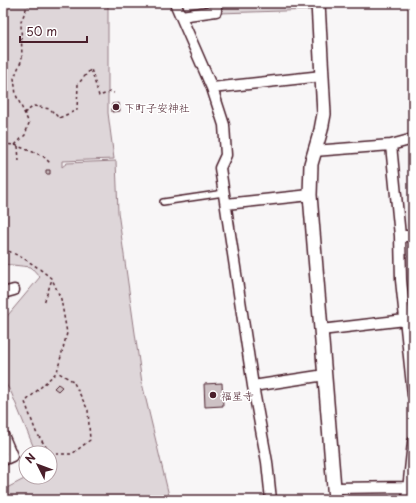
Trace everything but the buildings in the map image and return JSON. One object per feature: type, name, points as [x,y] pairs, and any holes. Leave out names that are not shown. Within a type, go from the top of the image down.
[{"type":"street","points":[[175,3],[212,88],[224,125],[226,155],[220,168],[224,193],[229,203],[267,462],[271,500]]},
{"type":"street","points":[[181,16],[216,11],[216,3]]},
{"type":"street","points":[[318,3],[324,114],[311,164],[310,195],[335,494],[411,487]]},
{"type":"street","points":[[212,88],[322,76]]},
{"type":"street","points":[[314,151],[391,145],[413,139]]},
{"type":"street","points":[[391,145],[400,236],[401,280],[413,394]]},
{"type":"street","points":[[229,203],[310,195]]},
{"type":"street","points":[[400,236],[413,236]]},
{"type":"street","points":[[3,293],[14,290]]},
{"type":"street","points":[[321,330],[405,320]]},
{"type":"street","points":[[256,385],[325,375]]},
{"type":"street","points":[[3,435],[12,456],[3,460]]},
{"type":"street","points":[[407,500],[411,487],[413,442]]},
{"type":"lane","points":[[163,202],[224,193]]},
{"type":"path","points":[[15,145],[24,135],[29,123],[16,95],[14,78],[22,59],[21,22],[30,3]]},
{"type":"path","points":[[24,113],[34,106],[50,109],[59,118],[77,110],[78,84],[92,69],[99,96],[110,92],[114,93]]},
{"type":"path","points":[[3,144],[15,145],[43,156],[50,163]]},
{"type":"path","points":[[18,146],[19,162]]},
{"type":"path","points":[[3,249],[17,254],[29,261],[52,279],[61,299],[67,333],[56,372],[25,402],[36,432],[45,445]]},
{"type":"path","points":[[44,303],[52,279]]},
{"type":"path","points":[[56,372],[73,381],[88,410],[90,440],[72,454],[58,453]]},
{"type":"shaded area","points":[[3,3],[108,3],[108,113],[114,159],[62,161],[62,167],[67,163],[116,161],[118,212],[142,383],[170,500],[3,500],[3,490],[18,482],[18,485],[58,485],[58,445],[33,445],[11,392],[3,380],[3,321],[40,277],[31,267],[3,264]]},
{"type":"shaded area","points":[[219,3],[313,3],[314,10],[219,13]]},
{"type":"place","name":"下町子安神社","points":[[116,107]]},
{"type":"place","name":"福星寺","points":[[213,395]]}]
